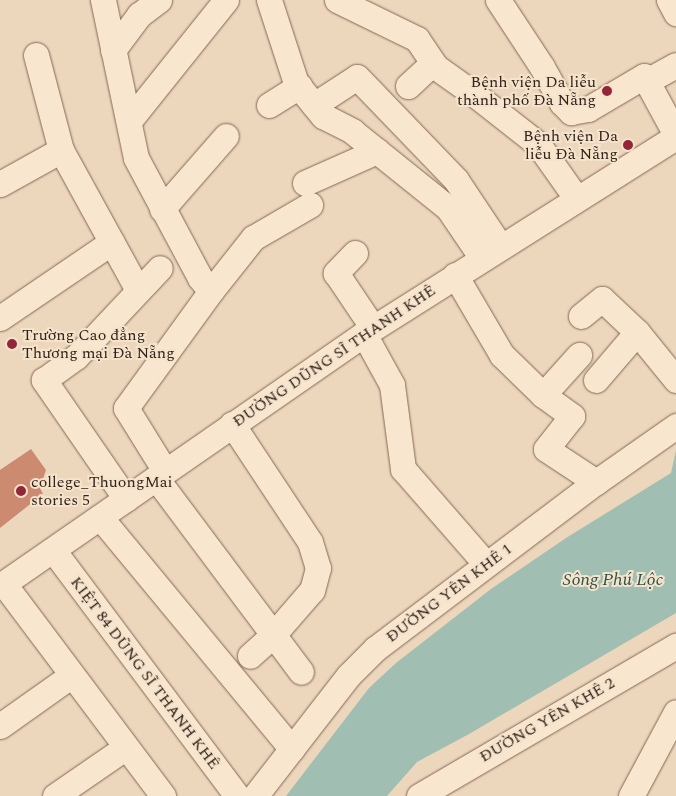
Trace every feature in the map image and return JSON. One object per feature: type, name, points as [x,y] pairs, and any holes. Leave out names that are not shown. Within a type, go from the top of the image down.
[{"type":"street","points":[[103,0],[136,158],[200,278],[211,291]]},
{"type":"street","points":[[113,50],[139,15],[159,0]]},
{"type":"street","points":[[129,122],[226,0]]},
{"type":"street","points":[[269,0],[299,86],[323,116],[352,131],[448,208],[491,252]]},
{"type":"street","points":[[498,0],[542,67],[562,103],[571,112],[588,109],[644,76],[676,136]]},
{"type":"street","points":[[669,0],[676,13]]},
{"type":"street","points":[[341,1],[417,39],[436,67],[478,96],[538,144],[577,199]]},
{"type":"street","points":[[36,55],[61,150],[138,290]]},
{"type":"street","points":[[408,86],[433,63]]},
{"type":"street","points":[[647,82],[676,65]]},
{"type":"street","points":[[314,105],[357,77],[456,180],[491,252]]},
{"type":"street","points":[[269,104],[299,86]]},
{"type":"street","points":[[162,209],[226,136]]},
{"type":"street","name":"ĐƯỜNG DŨNG SĨ THANH KHÊ","points":[[2,585],[369,331],[676,136]]},
{"type":"street","points":[[0,184],[61,150]]},
{"type":"street","points":[[302,672],[273,635],[161,474],[126,408],[211,291],[253,238],[308,194],[377,151]]},
{"type":"street","points":[[0,318],[112,242]]},
{"type":"street","points":[[355,253],[336,273],[369,331],[392,385],[403,469],[486,564]]},
{"type":"street","points":[[126,499],[44,380],[76,357],[160,268]]},
{"type":"street","points":[[455,275],[502,355],[543,395],[572,416],[546,449],[596,482]]},
{"type":"street","points":[[581,316],[602,299],[637,332],[676,380]]},
{"type":"street","points":[[596,380],[637,332]]},
{"type":"street","points":[[543,395],[579,355]]},
{"type":"street","points":[[232,424],[310,542],[318,568],[312,590],[273,635],[250,656]]},
{"type":"street","name":"ĐƯỜNG YÊN KHÊ 1","points":[[255,796],[349,675],[376,649],[596,482],[676,426]]},
{"type":"street","points":[[100,517],[292,749]]},
{"type":"street","name":"KIỆT 84 DŨNG SĨ THANH KHÊ","points":[[53,550],[238,796]]},
{"type":"street","points":[[2,585],[126,747],[151,792]]},
{"type":"street","name":"ĐƯỜNG YÊN KHÊ 2","points":[[419,796],[676,646]]},
{"type":"street","points":[[0,726],[72,675]]},
{"type":"street","points":[[631,796],[676,712]]},
{"type":"street","points":[[55,796],[126,747]]},
{"type":"water","name":"Sông Phú Lộc","points":[[676,450],[676,613],[469,734],[417,762],[387,796],[286,796],[369,688],[396,663],[491,589],[566,538],[671,473]]},
{"type":"building","name":"college_ThuongMai stories 5","points":[[31,449],[46,470],[40,488],[43,494],[0,528],[0,470]]},
{"type":"place","name":"Bệnh viện Da liễu thành phố Đà Nẵng","points":[[607,91]]},
{"type":"place","name":"Bệnh viện Da liễu Đà Nẵng","points":[[628,145]]},
{"type":"place","name":"Trường Cao đẳng Thương mại Đà Nẵng","points":[[12,344]]},
{"type":"place","name":"college_ThuongMai stories 5","points":[[21,491]]}]
